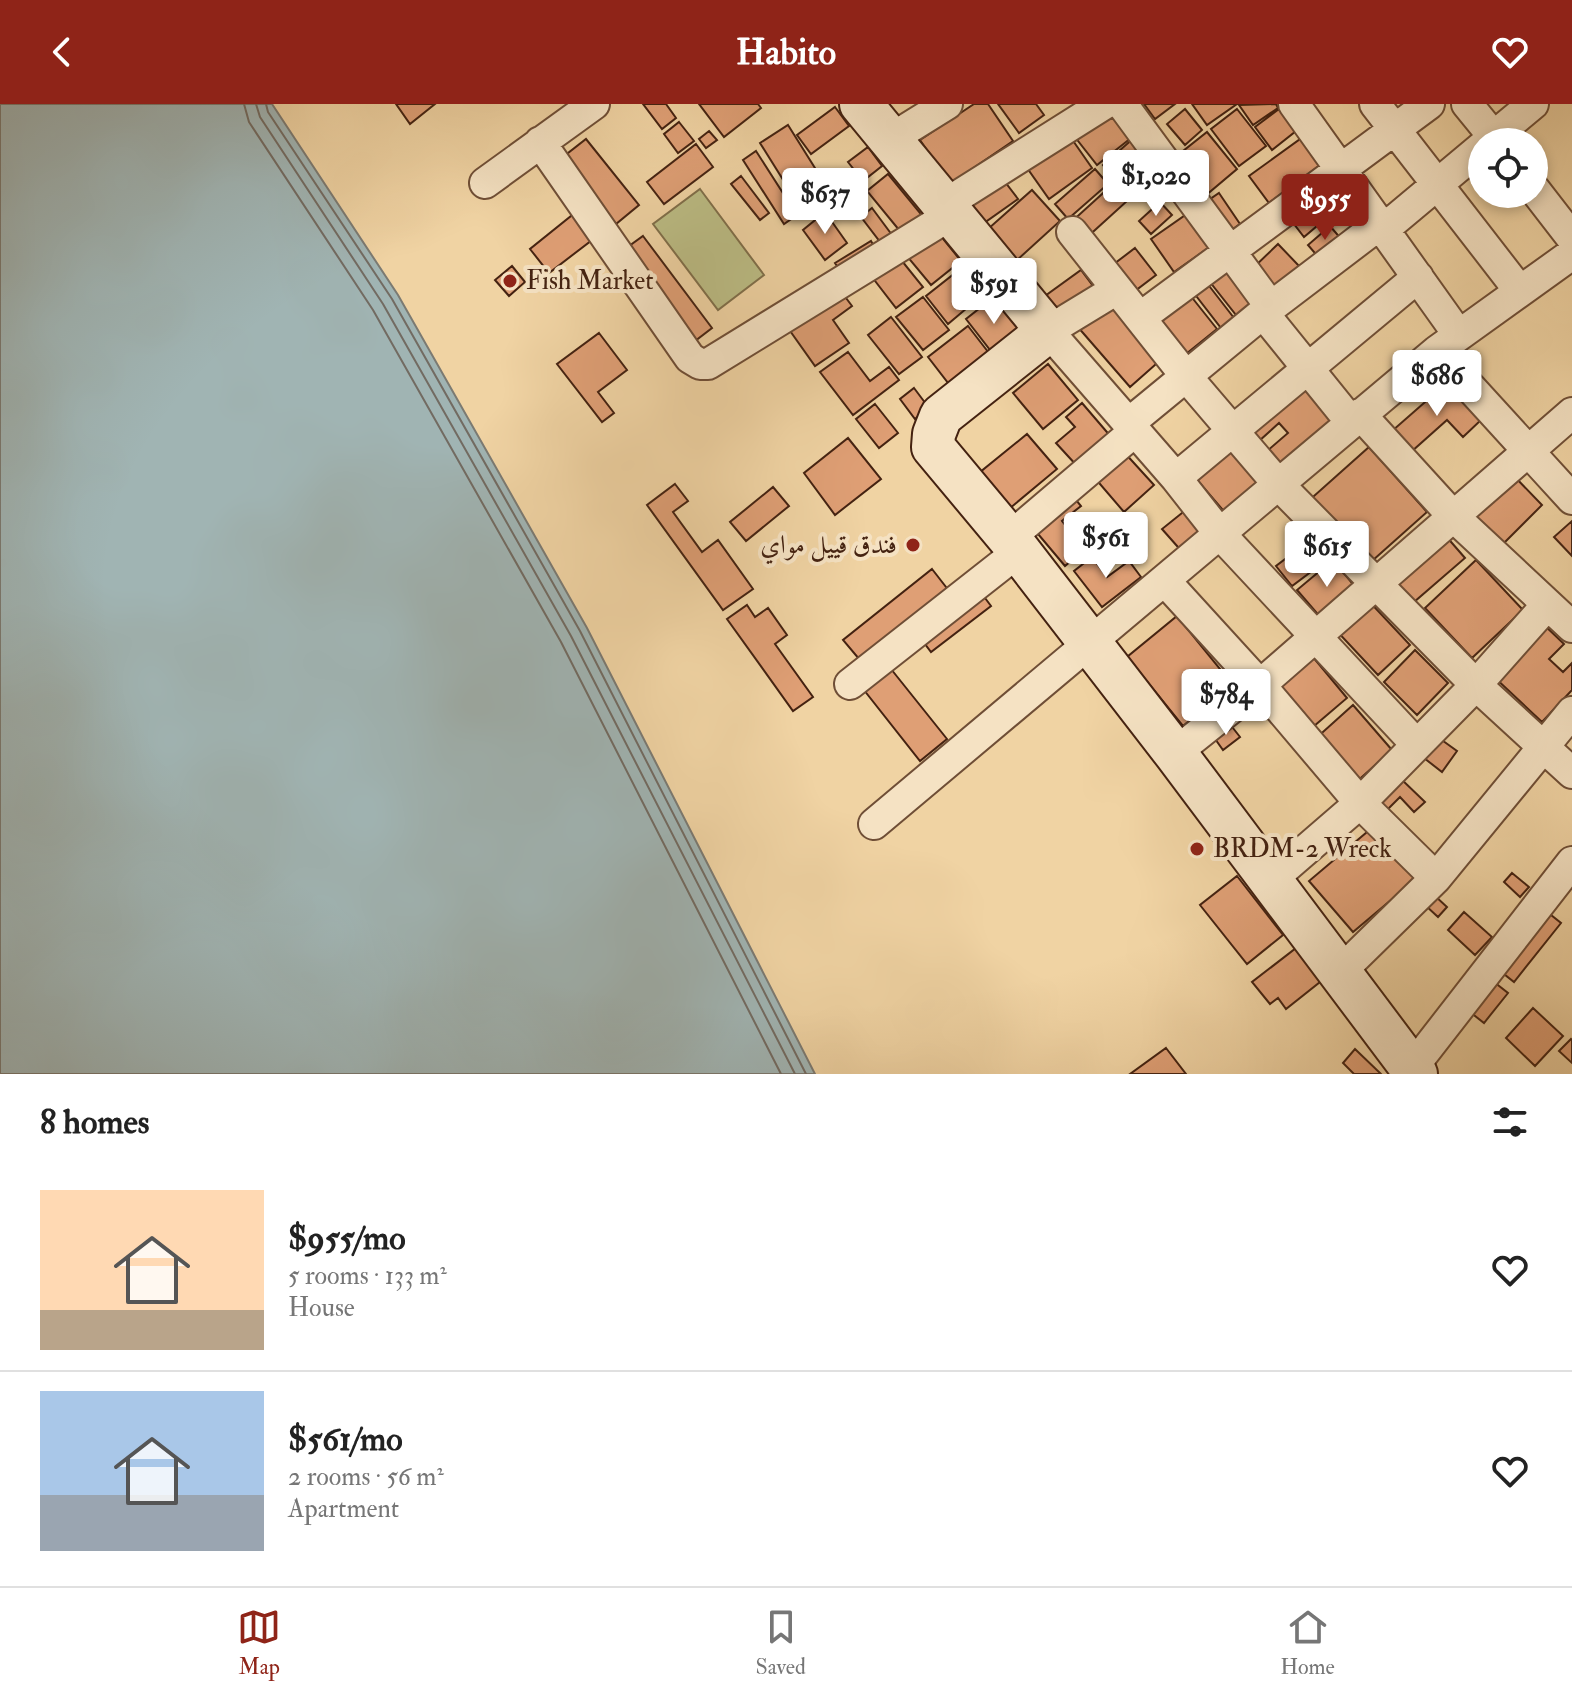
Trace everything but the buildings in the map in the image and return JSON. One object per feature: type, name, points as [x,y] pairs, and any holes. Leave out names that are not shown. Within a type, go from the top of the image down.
[{"type":"street","points":[[485,183],[540,142],[558,113],[594,104]]},
{"type":"street","points":[[861,104],[1220,534],[1417,745]]},
{"type":"street","points":[[889,140],[947,104]]},
{"type":"street","points":[[540,142],[690,358],[700,364],[708,364],[1104,104]]},
{"type":"street","points":[[1122,104],[1230,252],[1306,368],[1453,516],[1572,627]]},
{"type":"street","points":[[1294,104],[1418,277],[1448,343],[1529,452],[1572,499]]},
{"type":"street","points":[[1375,104],[1519,290]]},
{"type":"street","points":[[1141,317],[1429,104]]},
{"type":"street","points":[[1467,104],[1482,128]]},
{"type":"street","points":[[1506,128],[1533,104]]},
{"type":"street","points":[[850,684],[1013,545],[1185,375],[1468,161]]},
{"type":"street","points":[[1548,207],[1572,238]]},
{"type":"street","points":[[1072,232],[1185,375],[1279,485],[1476,685],[1572,773]]},
{"type":"street","points":[[874,824],[1356,418],[1448,343],[1572,254]]},
{"type":"street","points":[[1176,478],[1418,277]]},
{"type":"street","points":[[1117,289],[1048,331],[941,416],[933,447],[1175,753],[1414,1071],[1572,862]]},
{"type":"street","points":[[1175,753],[1260,685],[1572,413]]},
{"type":"street","points":[[1165,581],[1260,685],[1360,803],[1436,878]]},
{"type":"street","points":[[1271,880],[1360,803],[1476,685],[1547,605]]},
{"type":"street","points":[[1340,972],[1436,878],[1572,712]]},
{"type":"green space","points":[[700,189],[764,275],[718,310],[653,224]]},
{"type":"water","points":[[0,104],[272,104],[398,295],[587,628],[815,1074],[0,1074]]},
{"type":"place","name":"Fish Market","points":[[510,281]]},
{"type":"place","name":"فندق قييل مواي","points":[[913,545]]},
{"type":"place","name":"BRDM-2 Wreck","points":[[1197,849]]}]
